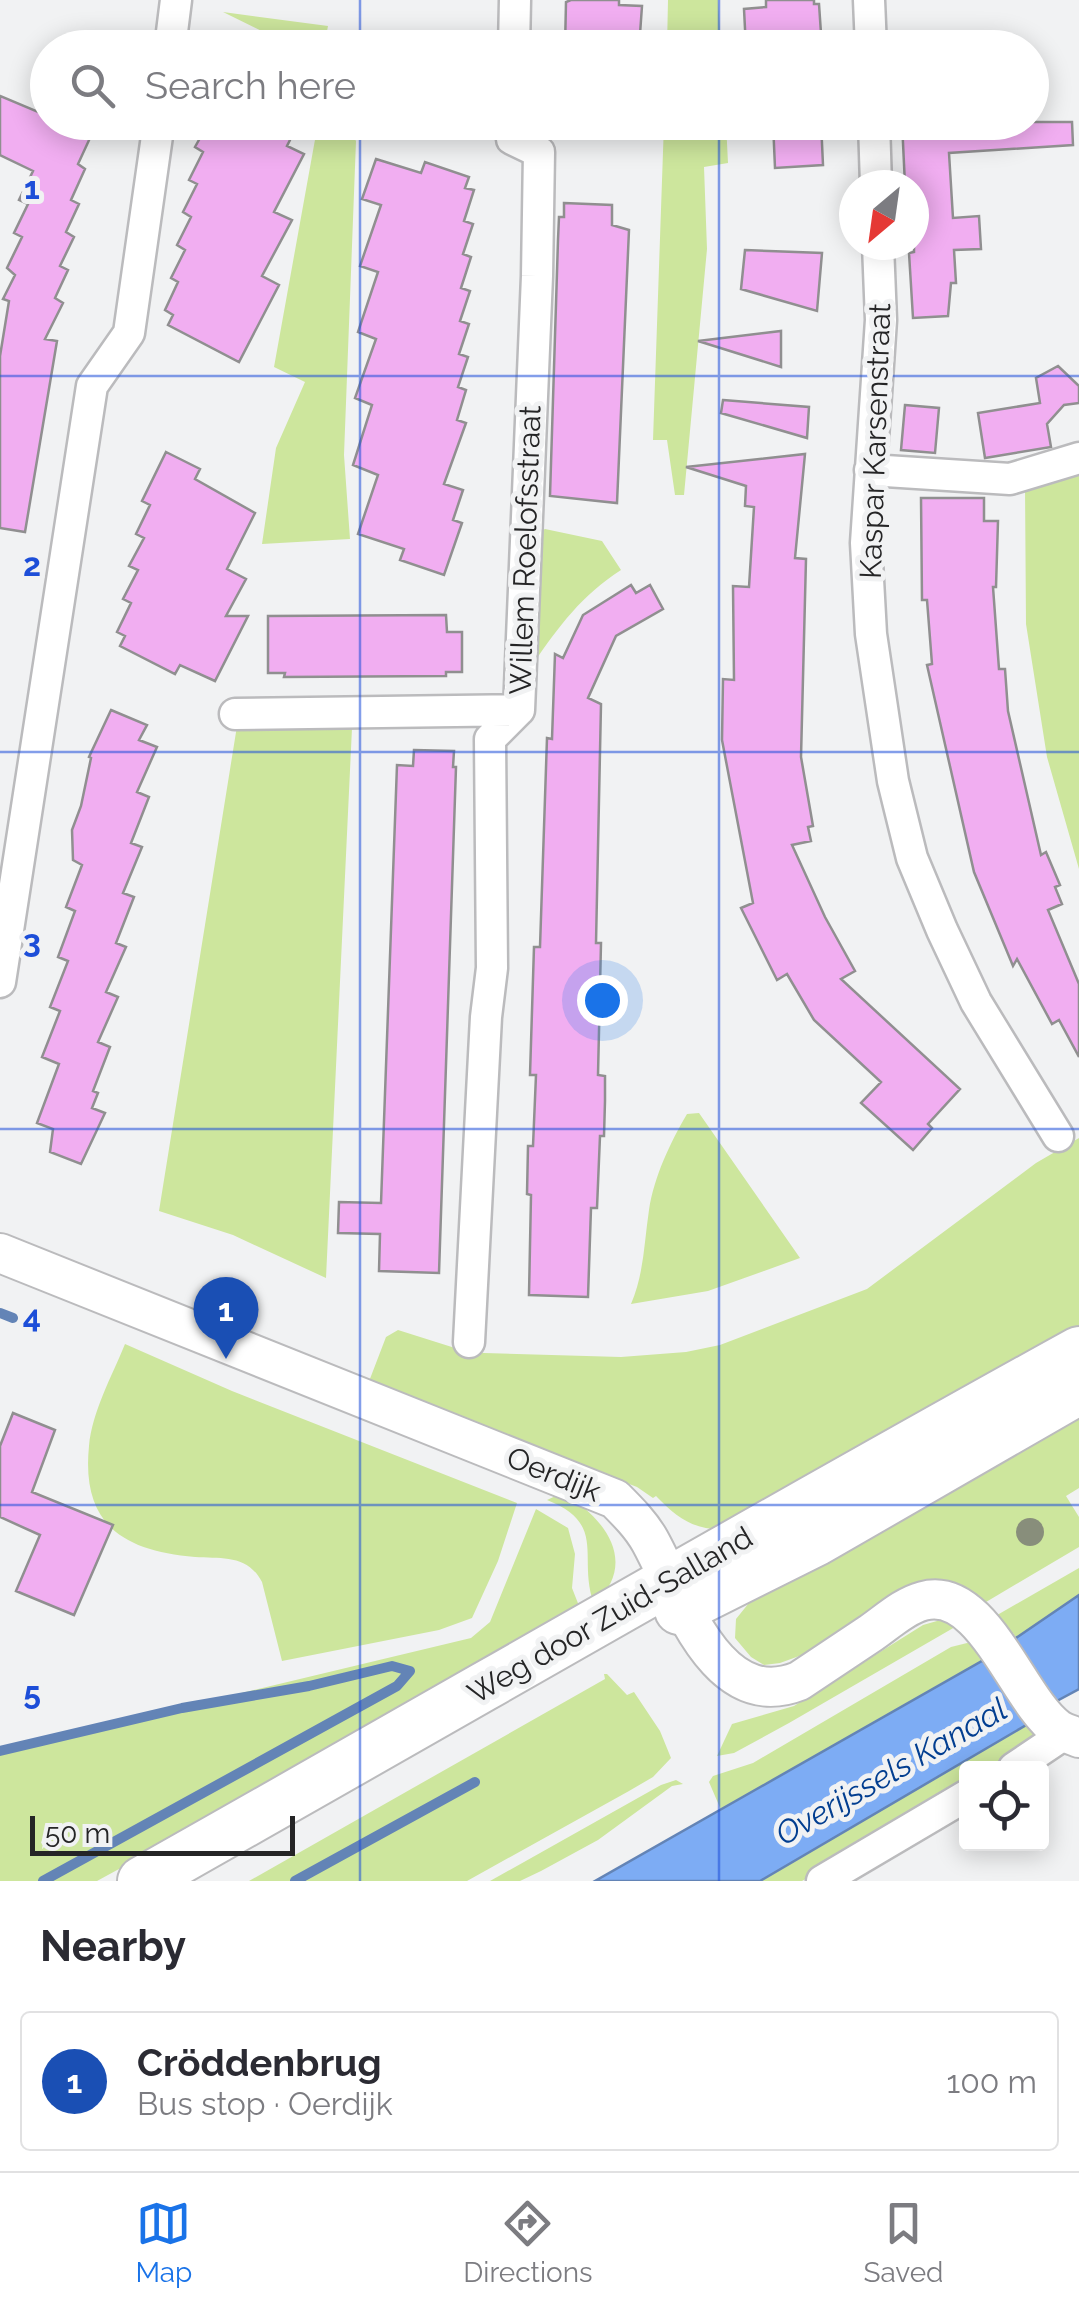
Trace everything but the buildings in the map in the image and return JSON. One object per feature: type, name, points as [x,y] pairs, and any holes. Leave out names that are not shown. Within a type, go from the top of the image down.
[{"type":"main road","name":"Weg door Zuid-Salland","points":[[206,1881],[444,1746],[610,1645],[798,1506],[1079,1351]]},
{"type":"main road","name":"Weg door Zuid-Salland","points":[[142,1881],[677,1595],[817,1541],[1079,1390]]},
{"type":"street","points":[[172,30],[176,0]]},
{"type":"street","points":[[514,30],[515,0]]},
{"type":"street","points":[[869,0],[870,30]]},
{"type":"street","points":[[0,982],[92,386],[130,333],[157,140]]},
{"type":"street","name":"Willem Roelofsstraat","points":[[470,1342],[486,1017],[492,968],[490,738],[518,710],[538,276],[539,152],[514,140]]},
{"type":"street","points":[[875,140],[876,170]]},
{"type":"street","name":"Kaspar Karsenstraat","points":[[879,260],[881,320],[866,542],[871,634],[893,781],[912,858],[976,1002],[1058,1136]]},
{"type":"street","points":[[870,470],[1010,479],[1079,458]]},
{"type":"street","points":[[235,714],[518,710]]},
{"type":"street","name":"Oerdijk","points":[[0,1253],[615,1499],[648,1538],[677,1595],[730,1674],[766,1688],[782,1688],[920,1601],[934,1599],[977,1620],[1062,1728]]},
{"type":"street","points":[[1022,1761],[1062,1728]]},
{"type":"street","points":[[822,1881],[959,1800]]},
{"type":"green space","points":[[668,0],[718,0],[720,30],[667,30]]},
{"type":"green space","points":[[223,12],[328,26],[327,30],[260,30]]},
{"type":"green space","points":[[315,140],[355,140],[344,455],[350,539],[262,544],[276,448],[305,382],[274,367]]},
{"type":"green space","points":[[663,140],[727,140],[728,163],[704,167],[707,249],[684,495],[675,495],[667,440],[653,440]]},
{"type":"green space","points":[[1079,469],[1079,869],[1047,757],[1026,624],[1025,487]]},
{"type":"green space","points":[[545,529],[602,541],[621,570],[572,612],[533,664],[537,533]]},
{"type":"green space","points":[[237,726],[352,728],[326,1278],[233,1235],[159,1211]]},
{"type":"green space","points":[[699,1113],[800,1258],[708,1291],[631,1304],[659,1173],[687,1114]]},
{"type":"green space","points":[[1079,1138],[1079,1333],[728,1529],[697,1526],[637,1487],[368,1384],[386,1337],[398,1330],[484,1353],[621,1357],[720,1345],[867,1289],[1036,1163]]},
{"type":"green space","points":[[125,1344],[232,1391],[517,1503],[498,1561],[472,1618],[439,1630],[282,1661],[262,1582],[249,1567],[233,1560],[147,1548],[112,1529],[92,1496],[89,1446],[98,1407]]},
{"type":"green space","points":[[1079,1406],[1079,1488],[1066,1496],[1079,1517],[1079,1547],[981,1605],[882,1604],[802,1655],[780,1663],[764,1665],[751,1657],[735,1638],[736,1619],[757,1593]]},
{"type":"green space","points":[[562,1493],[591,1514],[611,1542],[614,1573],[608,1588],[594,1604],[584,1531],[566,1509],[547,1500]]},
{"type":"green space","points":[[536,1509],[568,1528],[575,1554],[572,1588],[583,1616],[97,1881],[0,1881],[0,1751],[471,1638],[490,1622]]},
{"type":"green space","points":[[1079,1568],[1079,1595],[1016,1638],[1013,1633],[1015,1650],[992,1618]]},
{"type":"green space","points":[[944,1619],[955,1627],[734,1753],[717,1756],[732,1724],[794,1706],[923,1625]]},
{"type":"green space","points":[[978,1644],[994,1665],[982,1661],[721,1810],[709,1782],[713,1776],[753,1763],[951,1647]]},
{"type":"green space","points":[[604,1674],[627,1695],[634,1692],[660,1731],[671,1758],[653,1777],[629,1791],[467,1881],[249,1881],[605,1679]]},
{"type":"green space","points":[[1033,1721],[1034,1737],[1011,1758],[965,1761]]},
{"type":"green space","points":[[959,1765],[959,1790],[802,1881],[761,1881]]},
{"type":"green space","points":[[676,1780],[683,1784],[672,1786],[598,1840],[541,1871],[520,1881],[490,1881],[661,1785]]},
{"type":"water","name":"Overijssels Kanaal","points":[[1079,1595],[1079,1689],[1028,1724],[760,1881],[595,1881],[982,1661],[997,1668],[1016,1654],[1016,1638]]},
{"type":"waterway","points":[[0,1313],[13,1318]]},
{"type":"waterway","points":[[0,1751],[182,1708],[309,1686],[392,1666],[410,1671],[397,1686],[43,1881]]},
{"type":"waterway","points":[[295,1881],[475,1782]]},
{"type":"place","name":"Cröddenbrug","points":[[226,1359]]}]
